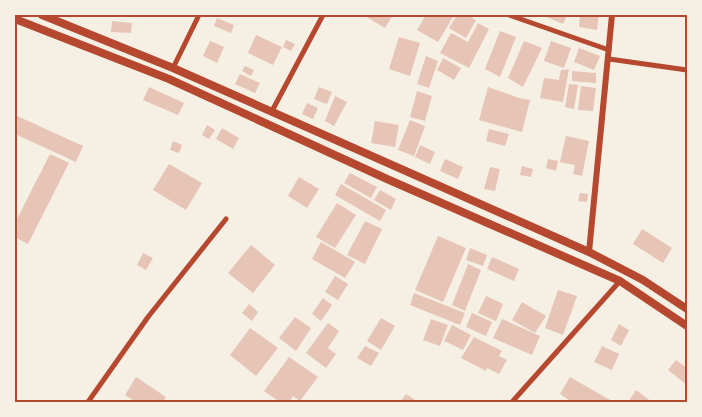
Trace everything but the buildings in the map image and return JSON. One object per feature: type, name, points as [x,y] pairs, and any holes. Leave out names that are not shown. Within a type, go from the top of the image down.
[{"type":"main road","points":[[42,15],[174,68],[589,252],[643,280],[687,308]]},
{"type":"main road","points":[[15,19],[169,79],[387,179],[620,281],[687,326]]},
{"type":"street","points":[[174,68],[199,15]]},
{"type":"street","points":[[272,111],[323,15]]},
{"type":"street","points":[[509,15],[609,50]]},
{"type":"street","points":[[589,252],[612,15]]},
{"type":"street","points":[[609,58],[687,70]]},
{"type":"street","points":[[88,402],[148,317],[226,219]]},
{"type":"street","points":[[512,402],[620,281]]}]
